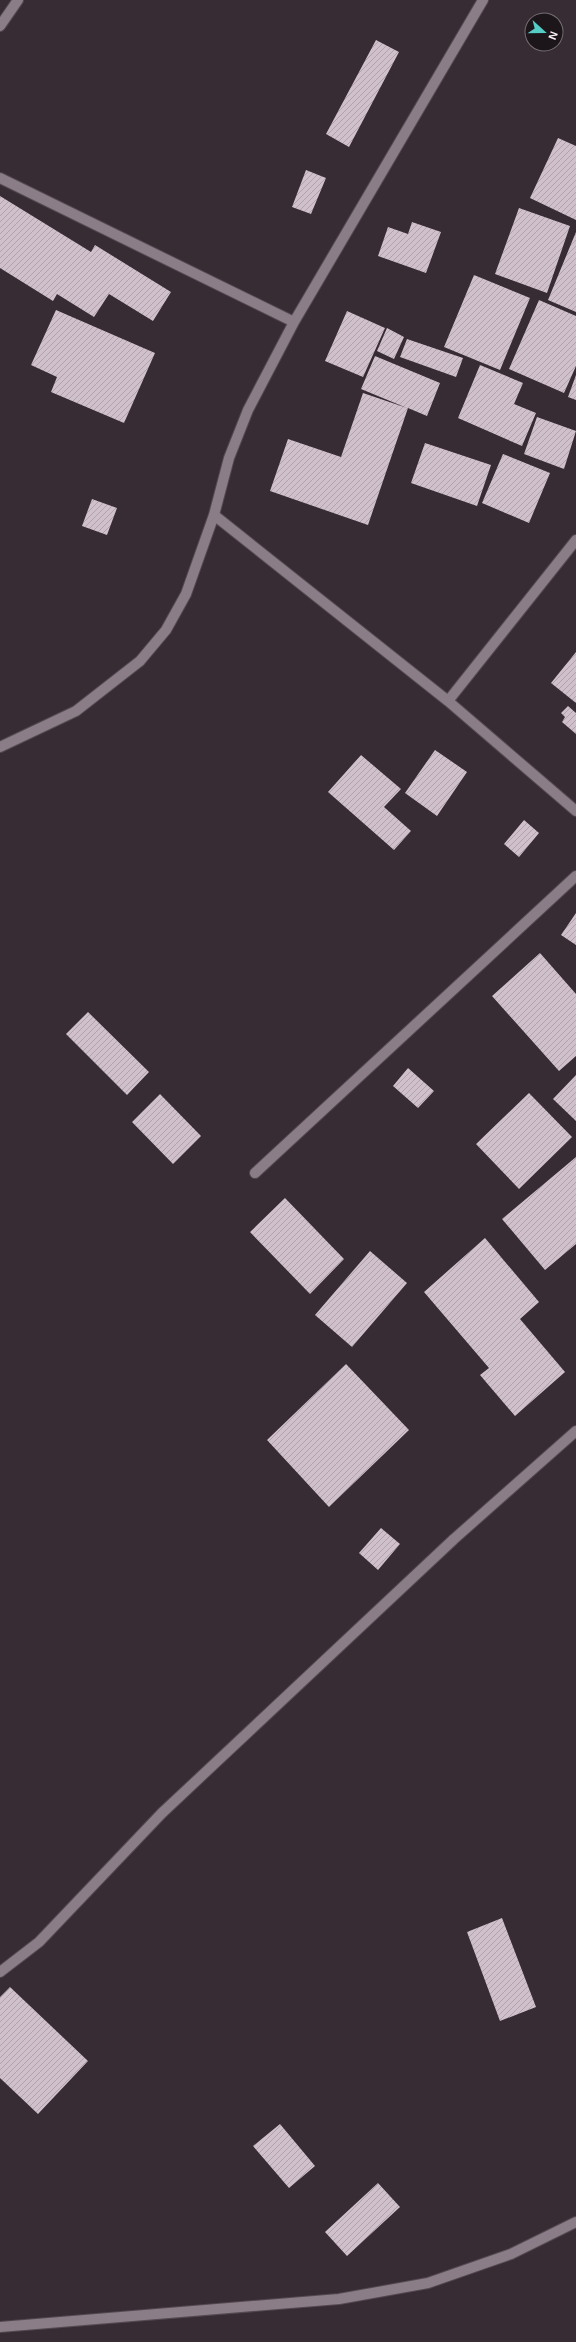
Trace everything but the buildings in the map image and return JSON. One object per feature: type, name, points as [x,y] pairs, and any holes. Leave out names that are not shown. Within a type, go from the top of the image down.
[{"type":"street","points":[[0,26],[18,0]]},
{"type":"street","points":[[0,747],[76,711],[140,662],[166,630],[186,594],[214,515],[229,458],[248,410],[294,322],[483,0]]},
{"type":"street","points":[[0,178],[294,322]]},
{"type":"street","points":[[214,515],[448,701],[576,811]]},
{"type":"street","points":[[448,701],[576,540]]},
{"type":"street","points":[[255,1173],[576,876]]},
{"type":"street","points":[[0,1972],[39,1942],[185,1791],[454,1539],[576,1431]]},
{"type":"street","points":[[0,2327],[354,2297],[428,2283],[511,2254],[576,2222]]}]
